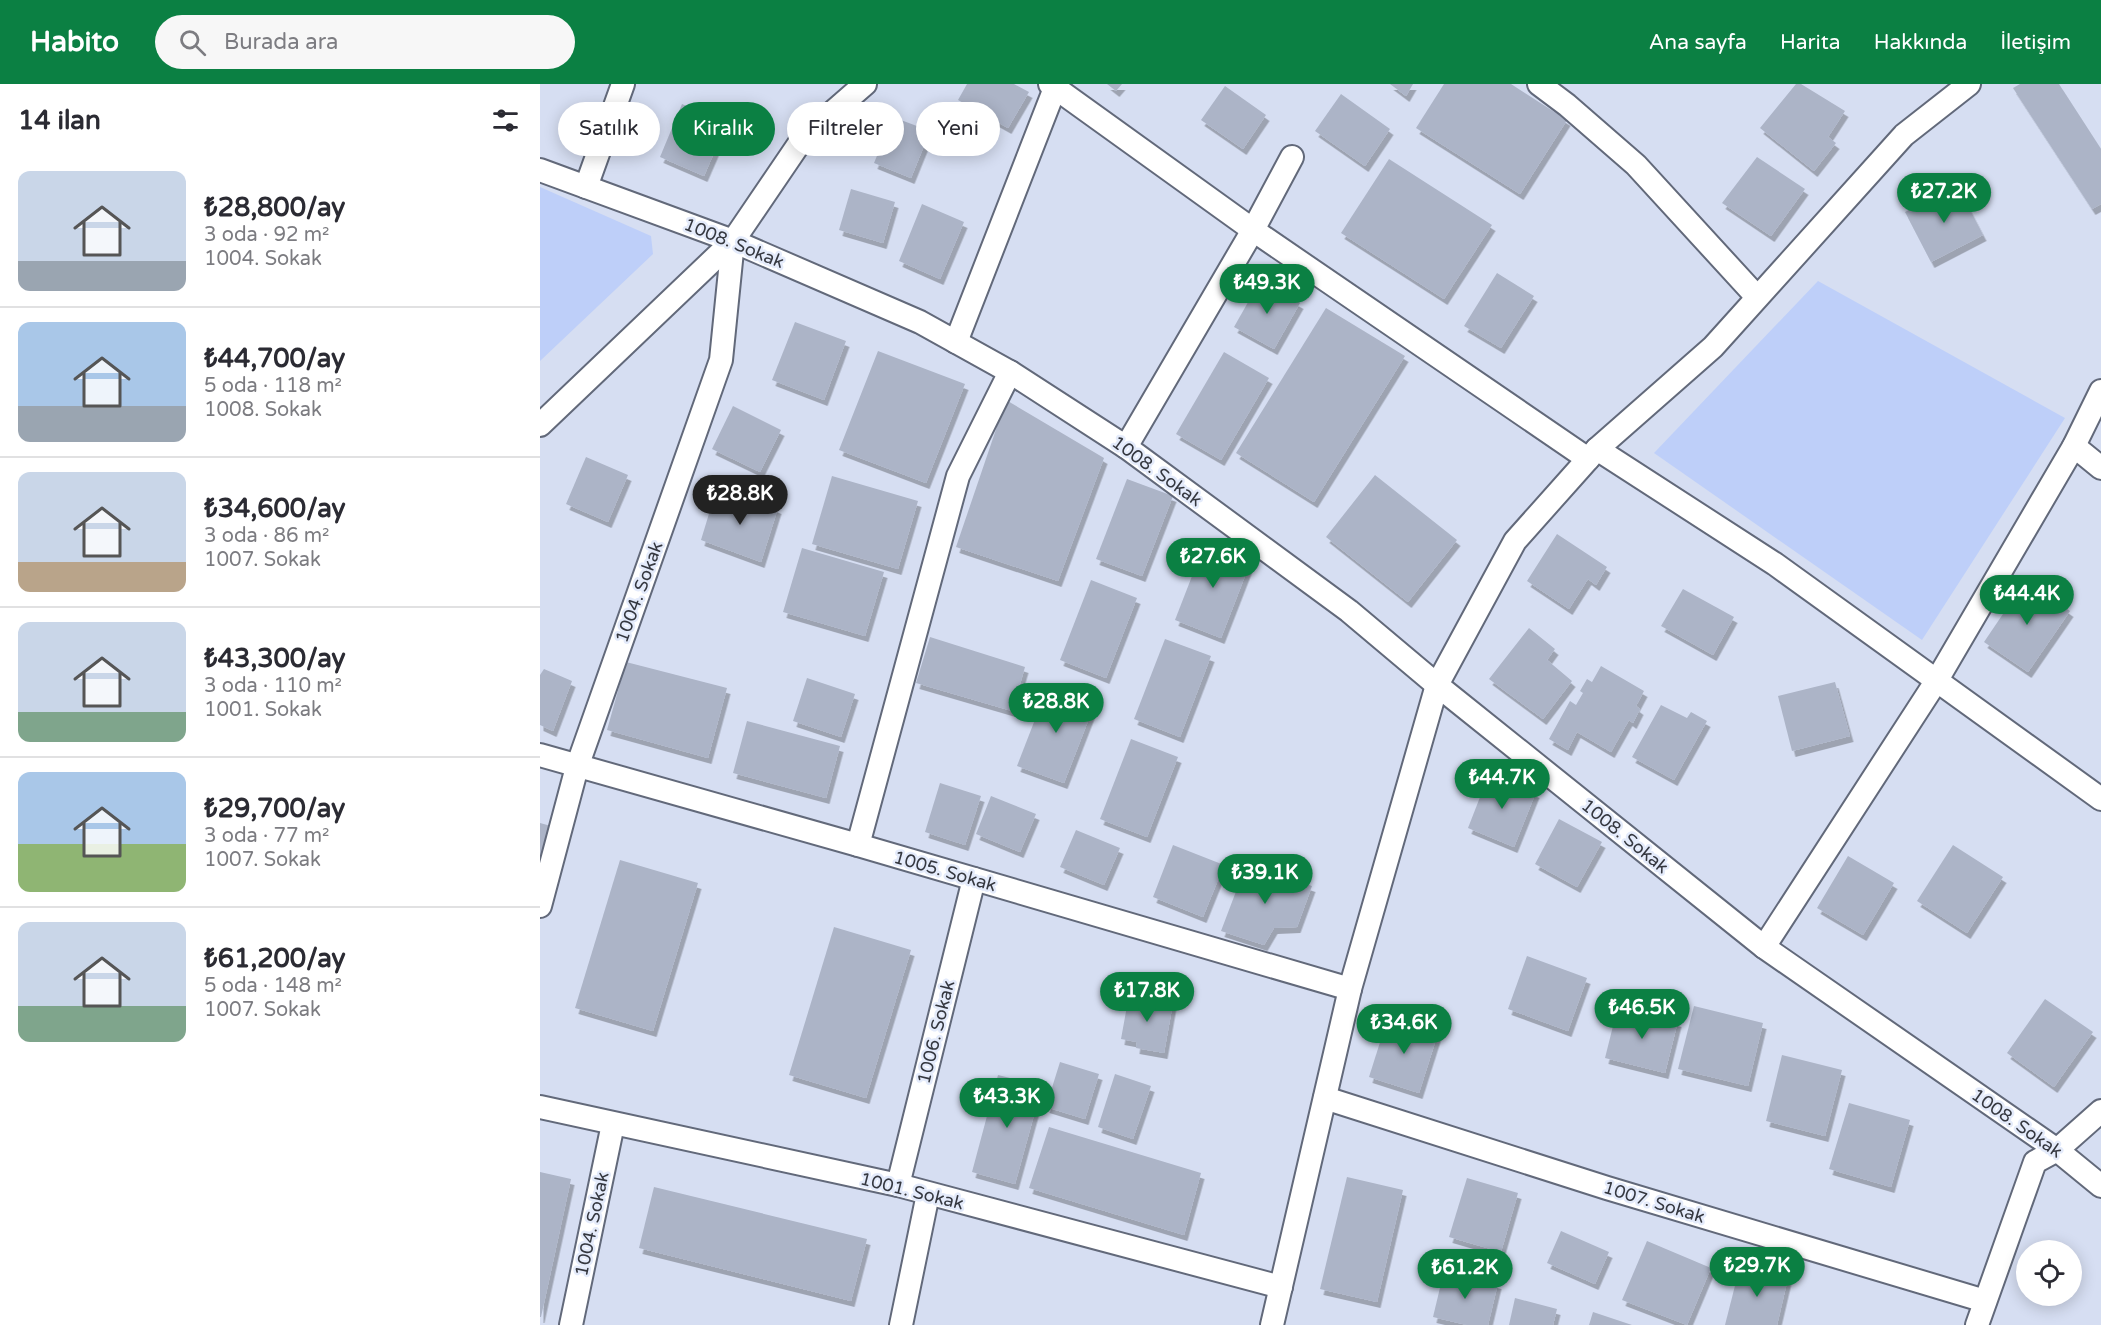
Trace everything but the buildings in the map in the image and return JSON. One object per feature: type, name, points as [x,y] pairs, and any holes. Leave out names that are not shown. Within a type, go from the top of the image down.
[{"type":"street","points":[[586,187],[622,84]]},
{"type":"street","points":[[540,425],[733,241],[803,138],[865,84]]},
{"type":"street","points":[[1539,84],[1567,105],[1636,165],[1757,297]]},
{"type":"street","points":[[1272,1325],[1350,989],[1437,685],[1515,541],[1593,454],[1713,347],[1905,135],[1969,84]]},
{"type":"street","points":[[956,342],[1053,86],[1253,230],[1593,454],[1775,564],[2101,799]]},
{"type":"street","points":[[1126,447],[1253,230],[1292,157]]},
{"type":"street","name":"1008. Sokak","points":[[540,171],[733,241],[920,322],[1010,372],[1126,447],[1349,611],[1437,685],[1764,947],[2057,1150],[2101,1186]]},
{"type":"street","name":"1004. Sokak","points":[[540,906],[577,767],[721,360],[733,241]]},
{"type":"street","points":[[858,845],[958,476],[1010,372]]},
{"type":"street","points":[[1764,947],[1936,680],[2074,446],[2101,391]]},
{"type":"street","points":[[2074,446],[2101,468]]},
{"type":"street","name":"1005. Sokak","points":[[540,755],[1350,989]]},
{"type":"street","name":"1006. Sokak","points":[[898,1185],[974,879]]},
{"type":"street","name":"1007. Sokak","points":[[1325,1098],[1607,1188],[1985,1301]]},
{"type":"street","name":"1001. Sokak","points":[[540,1107],[898,1185],[1281,1287]]},
{"type":"street","points":[[1977,1325],[2035,1162],[2057,1150],[2101,1111]]},
{"type":"street","name":"1004. Sokak","points":[[571,1325],[613,1124]]},
{"type":"street","points":[[901,1325],[928,1194]]},
{"type":"shaded area","points":[[540,187],[651,236],[653,254],[540,361]]},
{"type":"shaded area","points":[[1818,281],[2065,418],[1922,640],[1654,453]]}]
